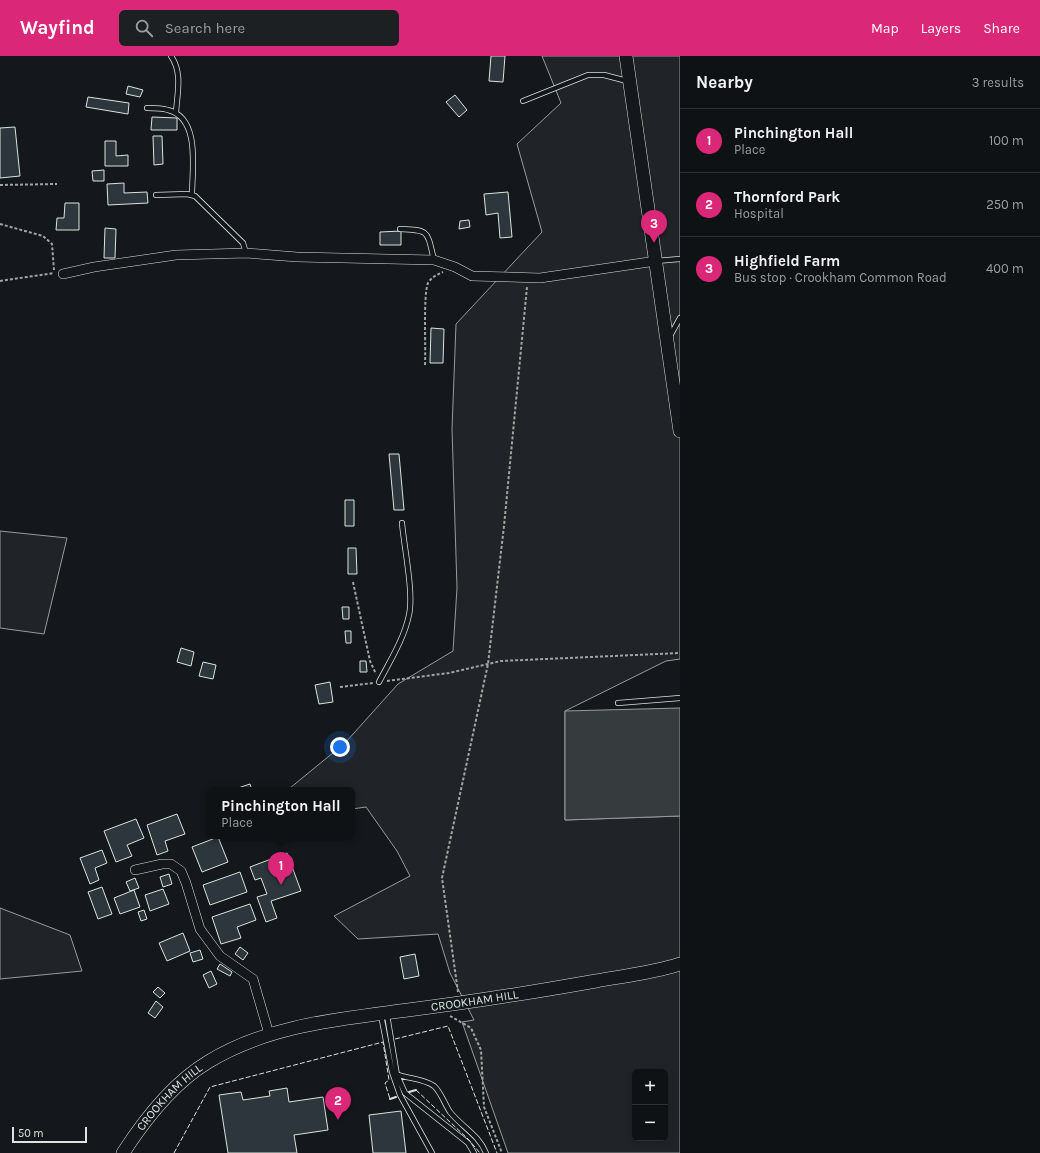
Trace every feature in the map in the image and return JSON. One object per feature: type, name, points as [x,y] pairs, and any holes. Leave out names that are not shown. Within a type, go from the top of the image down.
[{"type":"street","points":[[626,56],[680,431]]},
{"type":"street","points":[[59,274],[94,267],[176,255],[246,253],[297,257],[434,260],[455,267],[472,276],[528,278],[540,278],[656,262]]},
{"type":"street","points":[[135,870],[162,864],[176,867],[181,871],[200,929],[212,947],[232,965],[252,979],[269,1034]]},
{"type":"street","name":"CROOKHAM HILL","points":[[123,1153],[149,1118],[185,1079],[222,1054],[269,1034],[324,1022],[539,991],[680,964]]},
{"type":"lane","points":[[171,56],[178,66],[179,80],[176,113]]},
{"type":"lane","points":[[522,101],[588,75],[604,75],[629,82]]},
{"type":"lane","points":[[147,108],[169,110],[182,117],[191,135],[192,195]]},
{"type":"lane","points":[[156,195],[192,195],[200,200],[243,243],[246,253]]},
{"type":"lane","points":[[400,228],[421,230],[428,235],[434,260]]},
{"type":"lane","points":[[656,262],[680,259]]},
{"type":"lane","points":[[667,342],[680,318]]},
{"type":"lane","points":[[379,682],[405,630],[410,613],[410,594],[402,523]]},
{"type":"lane","points":[[618,703],[680,698]]},
{"type":"lane","points":[[384,1013],[392,1072],[400,1096],[432,1153]]},
{"type":"lane","points":[[384,1013],[398,1075],[405,1093],[468,1143],[474,1153]]},
{"type":"lane","points":[[392,1072],[422,1081],[435,1087],[453,1116],[460,1125],[481,1141],[486,1153]]},
{"type":"path","points":[[0,185],[58,184]]},
{"type":"path","points":[[0,224],[43,236],[52,244],[59,274],[0,281]]},
{"type":"path","points":[[426,365],[426,297],[428,284],[434,276],[455,267]]},
{"type":"path","points":[[460,1003],[442,878],[488,664],[504,526],[520,345],[528,278]]},
{"type":"path","points":[[353,582],[370,661],[379,682]]},
{"type":"path","points":[[340,687],[450,673],[501,661],[680,654]]},
{"type":"path","points":[[433,1007],[471,1028],[481,1050],[484,1107],[502,1153]]},
{"type":"shaded area","points":[[542,56],[680,56],[680,659],[666,661],[565,711],[565,820],[680,816],[680,1153],[508,1153],[462,1022],[474,1020],[450,973],[438,934],[358,939],[334,916],[410,876],[397,851],[366,807],[355,809],[355,787],[291,787],[345,743],[398,684],[453,651],[457,588],[452,429],[456,324],[542,232],[517,144],[561,103]]},
{"type":"shaded area","points":[[0,531],[67,538],[44,634],[0,628]]},
{"type":"shaded area","points":[[680,708],[680,816],[565,820],[565,711]]},
{"type":"shaded area","points":[[0,908],[70,935],[82,971],[0,979]]},
{"type":"building","points":[[491,56],[505,56],[503,82],[489,81]]},
{"type":"building","points":[[128,86],[143,90],[140,97],[126,94]]},
{"type":"building","points":[[455,95],[467,110],[459,117],[446,102]]},
{"type":"building","points":[[88,97],[129,103],[128,114],[86,107]]},
{"type":"building","points":[[152,117],[177,118],[177,130],[151,130]]},
{"type":"building","points":[[15,127],[20,176],[0,178],[0,128]]},
{"type":"building","points":[[153,136],[162,136],[163,164],[154,165]]},
{"type":"building","points":[[105,141],[116,141],[116,156],[128,155],[128,166],[105,166]]},
{"type":"building","points":[[104,170],[104,181],[93,181],[92,171]]},
{"type":"building","points":[[124,183],[124,193],[147,192],[148,203],[108,205],[107,184]]},
{"type":"building","points":[[508,192],[512,237],[500,238],[498,213],[486,215],[484,194]]},
{"type":"building","points":[[65,203],[79,203],[79,230],[56,230],[57,218],[64,218]]},
{"type":"building","points":[[469,220],[470,227],[459,229],[460,221]]},
{"type":"building","points":[[105,228],[116,229],[115,258],[104,258]]},
{"type":"building","points":[[401,231],[401,245],[380,245],[380,232]]},
{"type":"building","points":[[431,328],[444,329],[443,363],[430,363]]},
{"type":"building","points":[[389,454],[399,454],[404,510],[394,510]]},
{"type":"building","points":[[345,500],[354,500],[354,526],[345,526]]},
{"type":"building","points":[[348,548],[356,548],[357,574],[348,574]]},
{"type":"building","points":[[342,607],[349,607],[349,619],[343,619]]},
{"type":"building","points":[[345,631],[351,631],[351,643],[346,643]]},
{"type":"building","points":[[181,648],[194,652],[191,666],[177,662]]},
{"type":"building","points":[[360,661],[366,661],[367,672],[360,672]]},
{"type":"building","points":[[203,662],[216,665],[213,679],[199,676]]},
{"type":"building","points":[[330,682],[333,702],[319,704],[315,685]]},
{"type":"building","points":[[250,784],[251,787],[241,787]]},
{"type":"building","points":[[177,814],[185,834],[165,841],[168,851],[157,855],[147,825]]},
{"type":"building","points":[[136,819],[144,838],[127,845],[132,856],[116,862],[104,831]]},
{"type":"building","points":[[213,839],[219,839],[228,862],[202,872],[192,847]]},
{"type":"building","points":[[102,850],[107,863],[95,868],[99,880],[90,884],[80,858]]},
{"type":"building","points":[[287,853],[301,891],[271,901],[277,918],[266,922],[257,897],[267,894],[261,878],[255,880],[250,867]]},
{"type":"building","points":[[240,872],[247,892],[210,905],[203,885]]},
{"type":"building","points":[[169,874],[172,884],[163,887],[160,877]]},
{"type":"building","points":[[135,878],[139,888],[130,891],[126,882]]},
{"type":"building","points":[[102,887],[112,914],[98,919],[88,892]]},
{"type":"building","points":[[163,889],[169,904],[150,911],[145,895]]},
{"type":"building","points":[[134,890],[140,907],[120,914],[114,898]]},
{"type":"building","points":[[250,904],[256,920],[237,927],[241,938],[221,944],[212,917]]},
{"type":"building","points":[[144,910],[147,919],[141,921],[138,912]]},
{"type":"building","points":[[183,933],[190,951],[167,961],[159,943]]},
{"type":"building","points":[[240,947],[248,953],[243,960],[235,954]]},
{"type":"building","points":[[200,950],[203,959],[193,962],[190,953]]},
{"type":"building","points":[[415,954],[419,976],[404,979],[400,957]]},
{"type":"building","points":[[220,964],[232,972],[230,976],[217,969]]},
{"type":"building","points":[[211,971],[217,984],[209,988],[203,975]]},
{"type":"building","points":[[158,987],[165,993],[160,998],[153,992]]},
{"type":"building","points":[[156,1001],[163,1007],[155,1018],[148,1013]]},
{"type":"building","points":[[287,1088],[289,1102],[323,1097],[328,1130],[294,1135],[297,1153],[228,1153],[219,1095],[241,1092],[243,1100],[270,1096],[269,1091]]},
{"type":"building","points":[[401,1111],[406,1153],[373,1153],[369,1115]]},
{"type":"fence","points":[[395,1039],[448,1026],[497,1153]]},
{"type":"fence","points":[[174,1153],[210,1087],[383,1042],[389,1080],[385,1083],[390,1099]]},
{"type":"fence","points":[[416,1090],[468,1139],[480,1153]]},
{"type":"wall","points":[[409,1092],[416,1090]]},
{"type":"wall","points":[[390,1099],[396,1097]]},
{"type":"place","name":"Highfield Farm","points":[[654,243]]},
{"type":"place","name":"Pinchington Hall","points":[[281,885]]},
{"type":"place","name":"Thornford Park","points":[[338,1120]]}]
